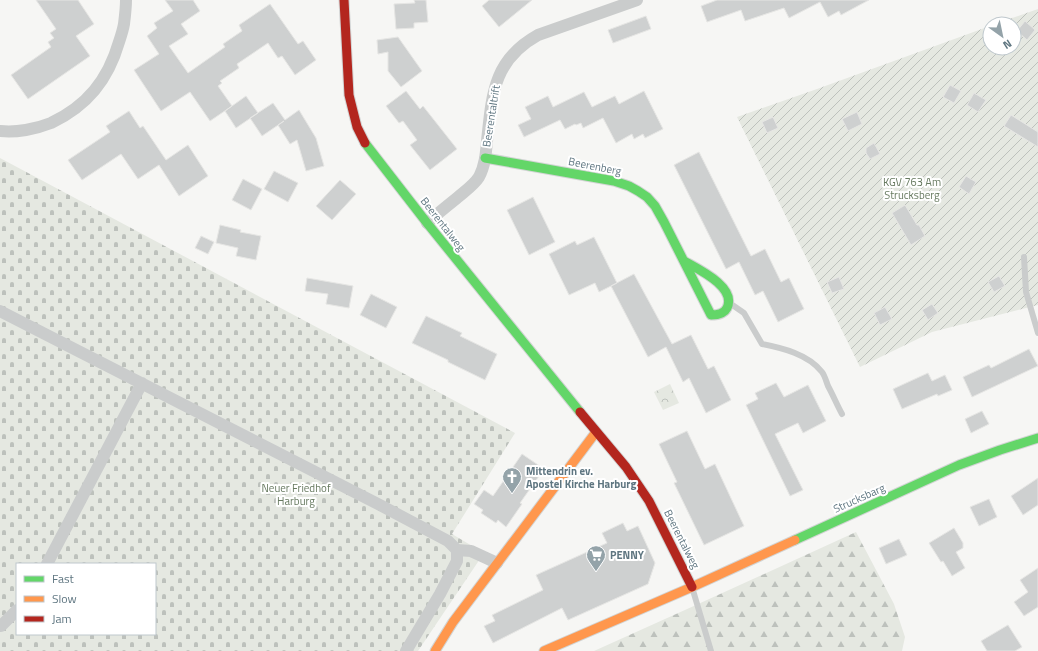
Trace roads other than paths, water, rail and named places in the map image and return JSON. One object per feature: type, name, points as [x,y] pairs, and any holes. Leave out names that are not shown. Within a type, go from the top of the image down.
[{"type":"street","points":[[0,131],[23,130],[46,124],[71,112],[87,99],[101,82],[114,59],[124,25],[126,0]]},
{"type":"street","name":"Beerentalweg","points":[[344,0],[349,95],[357,127],[364,141],[427,223],[626,467],[649,501],[692,586],[544,651]]},
{"type":"street","name":"Beerentaltrift","points":[[427,223],[475,182],[483,169],[490,111],[497,80],[506,63],[518,50],[538,35],[637,0]]},
{"type":"street","name":"Beerenberg","points":[[485,158],[614,181],[645,195],[656,207],[711,315],[718,315],[722,313],[730,303]]},
{"type":"street","points":[[684,261],[721,285],[729,295],[730,303]]},
{"type":"street","points":[[0,311],[378,504],[448,541],[457,550],[471,551],[497,563]]},
{"type":"street","points":[[48,563],[142,383]]},
{"type":"street","points":[[435,651],[453,622],[596,432]]},
{"type":"street","name":"Strucksbarg","points":[[692,586],[959,466],[1000,450],[1038,438]]},
{"type":"street","points":[[406,651],[452,572],[457,561],[457,550]]},
{"type":"street","points":[[1,626],[16,611]]},
{"type":"lane","points":[[1024,257],[1026,292],[1038,333]]},
{"type":"lane","points":[[730,303],[744,313],[762,344],[794,352],[817,367],[822,372],[842,414]]},
{"type":"lane","points":[[692,586],[711,651]]},
{"type":"place","name":"Mittendrin ev. Apostel Kirche Harburg","points":[[512,494]]},
{"type":"place","name":"PENNY","points":[[596,572]]},
{"type":"park label","name":"KGV 763 Am Strucksberg","points":[[912,188]]},
{"type":"park label","name":"Neuer Friedhof Harburg","points":[[296,494]]}]
